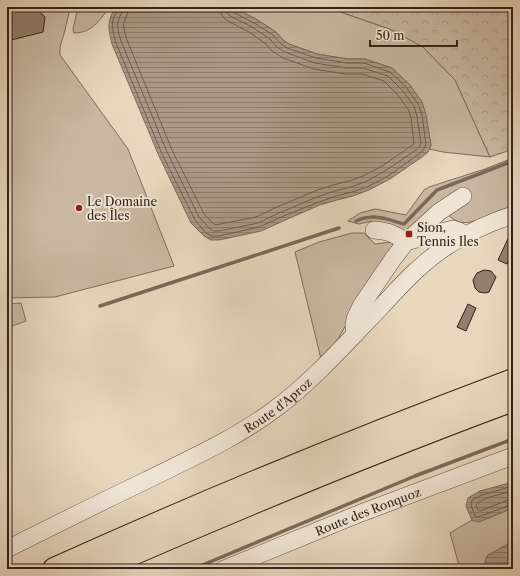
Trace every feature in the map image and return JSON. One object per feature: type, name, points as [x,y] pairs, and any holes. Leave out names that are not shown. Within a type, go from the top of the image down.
[{"type":"highway","points":[[54,569],[211,500],[332,450],[513,380]]},
{"type":"highway","points":[[332,450],[444,395],[466,382]]},
{"type":"highway","points":[[98,569],[190,528],[315,476],[513,400]]},
{"type":"street","points":[[355,334],[354,326],[361,306],[406,242],[439,212],[463,196]]},
{"type":"street","name":"Route d'Aproz","points":[[7,549],[197,455],[243,430],[274,410],[319,371],[401,285],[427,261],[448,245],[464,236],[496,220],[513,215]]},
{"type":"street","points":[[406,242],[453,229],[459,231],[464,236]]},
{"type":"street","points":[[374,230],[385,231],[397,235],[406,242]]},
{"type":"street","name":"Route des Ronquoz","points":[[224,569],[361,513],[513,456]]},
{"type":"green space","name":"Le Domaine des Îles","points":[[7,7],[71,7],[61,45],[60,55],[128,149],[174,266],[55,297],[7,298]]},
{"type":"green space","points":[[78,7],[109,7],[102,17],[90,28],[85,31],[74,33],[73,29]]},
{"type":"green space","points":[[232,7],[326,7],[390,29],[423,47],[455,80],[490,157],[429,149],[431,145],[422,102],[409,84],[392,68],[365,59],[348,59],[317,54],[289,44],[276,32],[256,19]]},
{"type":"green space","points":[[326,7],[513,7],[513,149],[490,157],[455,80],[423,47],[390,29]]},
{"type":"green space","points":[[513,158],[513,207],[500,210],[471,222],[464,223],[452,218],[445,212],[408,232],[372,221],[359,224],[348,221],[360,213],[375,209],[406,215],[424,190],[429,187],[485,169]]},
{"type":"green space","points":[[352,233],[364,233],[375,244],[392,242],[393,249],[336,343],[321,359],[295,252],[319,242]]},
{"type":"green space","points":[[21,303],[26,321],[7,328],[7,304]]},
{"type":"green space","points":[[513,508],[513,541],[487,556],[483,569],[460,569],[450,533],[472,520],[479,521]]},
{"type":"water","points":[[115,7],[232,7],[256,19],[276,32],[289,44],[317,54],[348,59],[365,59],[392,68],[409,84],[422,102],[426,114],[431,145],[428,152],[390,179],[369,190],[320,205],[261,231],[219,240],[211,240],[204,236],[191,223],[159,156],[112,44],[109,25]]},
{"type":"water","points":[[513,482],[513,508],[479,522],[472,520],[466,506],[468,498],[480,491]]},
{"type":"water","points":[[513,541],[513,569],[483,569],[487,556]]},
{"type":"building","points":[[7,7],[35,7],[45,17],[43,32],[7,41]]},
{"type":"building","points":[[513,228],[513,252],[507,264],[498,260]]},
{"type":"building","points":[[484,270],[491,271],[496,277],[489,292],[485,293],[479,292],[475,288],[473,280],[477,273]]},
{"type":"building","points":[[468,304],[476,308],[466,331],[457,327]]},
{"type":"waterway","points":[[356,221],[369,217],[375,217],[404,224],[437,190],[513,161]]},
{"type":"waterway","points":[[100,306],[339,228]]},
{"type":"waterway","points":[[193,569],[415,476],[513,439]]},
{"type":"place","name":"Le Domaine des Îles","points":[[79,208]]},
{"type":"place","name":"Sion, Tennis Iles","points":[[409,234]]}]
